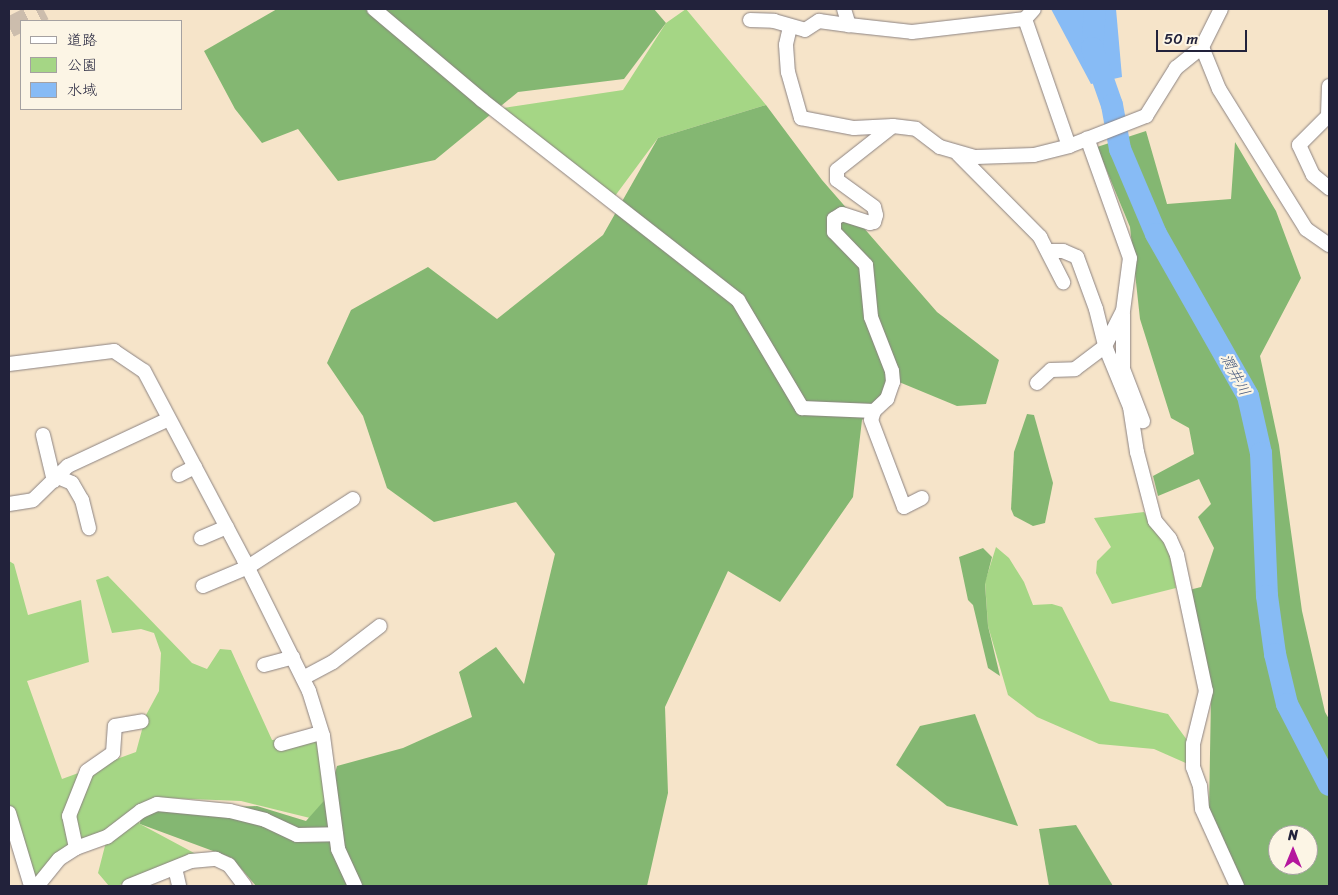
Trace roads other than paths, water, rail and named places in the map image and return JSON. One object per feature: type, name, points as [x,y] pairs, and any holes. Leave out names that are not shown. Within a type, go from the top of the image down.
[{"type":"street","points":[[374,9],[584,182],[738,300],[802,408],[874,411]]},
{"type":"street","points":[[844,9],[849,25]]},
{"type":"street","points":[[790,27],[786,45],[788,72],[801,118],[854,128],[893,126],[916,129],[940,147],[958,154],[976,157],[1034,155],[1069,146],[1146,116],[1176,68],[1202,48],[1221,9]]},
{"type":"street","points":[[750,20],[774,21],[805,30],[819,21],[912,32],[1029,14],[1069,146]]},
{"type":"street","points":[[1202,48],[1219,89],[1306,229],[1329,245]]},
{"type":"street","points":[[1329,86],[1328,116],[1299,146],[1313,175],[1329,188]]},
{"type":"street","points":[[893,126],[837,170],[837,180],[874,207],[876,215],[874,222],[870,223],[842,214],[834,219],[834,232],[866,265],[871,317],[892,371],[893,382],[887,399],[874,411],[871,420],[904,507],[922,498]]},
{"type":"street","points":[[1087,138],[1130,258],[1123,311],[1123,369],[1143,422]]},
{"type":"street","points":[[958,154],[1040,237],[1049,251],[1063,282]]},
{"type":"street","points":[[1049,251],[1063,251],[1077,257],[1096,309],[1105,346],[1130,407],[1136,452],[1155,521],[1170,539],[1177,555],[1206,691],[1194,744],[1193,767],[1200,786],[1202,810],[1237,886]]},
{"type":"street","points":[[1037,383],[1051,370],[1075,369],[1105,346],[1123,311]]},
{"type":"street","points":[[9,364],[114,351],[144,371],[248,567],[303,678],[322,733],[338,849],[355,886]]},
{"type":"street","points":[[9,504],[33,500],[68,466],[169,419]]},
{"type":"street","points":[[43,435],[56,479]]},
{"type":"street","points":[[179,475],[195,467]]},
{"type":"street","points":[[56,479],[72,484],[77,492],[88,528]]},
{"type":"street","points":[[203,586],[248,567],[353,499]]},
{"type":"street","points":[[201,538],[227,527]]},
{"type":"street","points":[[303,678],[333,662],[380,626]]},
{"type":"street","points":[[264,665],[293,657]]},
{"type":"street","points":[[76,848],[69,816],[87,772],[113,753],[115,726],[142,722]]},
{"type":"street","points":[[281,744],[322,733]]},
{"type":"street","points":[[9,812],[32,886],[38,885],[60,859],[76,848],[107,837],[142,811],[157,804],[230,810],[265,820],[297,835],[336,834]]},
{"type":"street","points":[[129,886],[191,861],[216,858],[229,865],[245,886]]},
{"type":"street","points":[[175,868],[179,886]]},
{"type":"water","points":[[1051,9],[1116,9],[1122,77],[1091,84]]},
{"type":"waterway","name":"潤井川","points":[[1095,9],[1092,48],[1112,105],[1120,149],[1156,234],[1248,396],[1261,453],[1267,596],[1275,654],[1287,704],[1329,785]]},
{"type":"tunnel","points":[[23,20],[44,9]]},
{"type":"tunnel","points":[[9,27],[20,21]]}]
